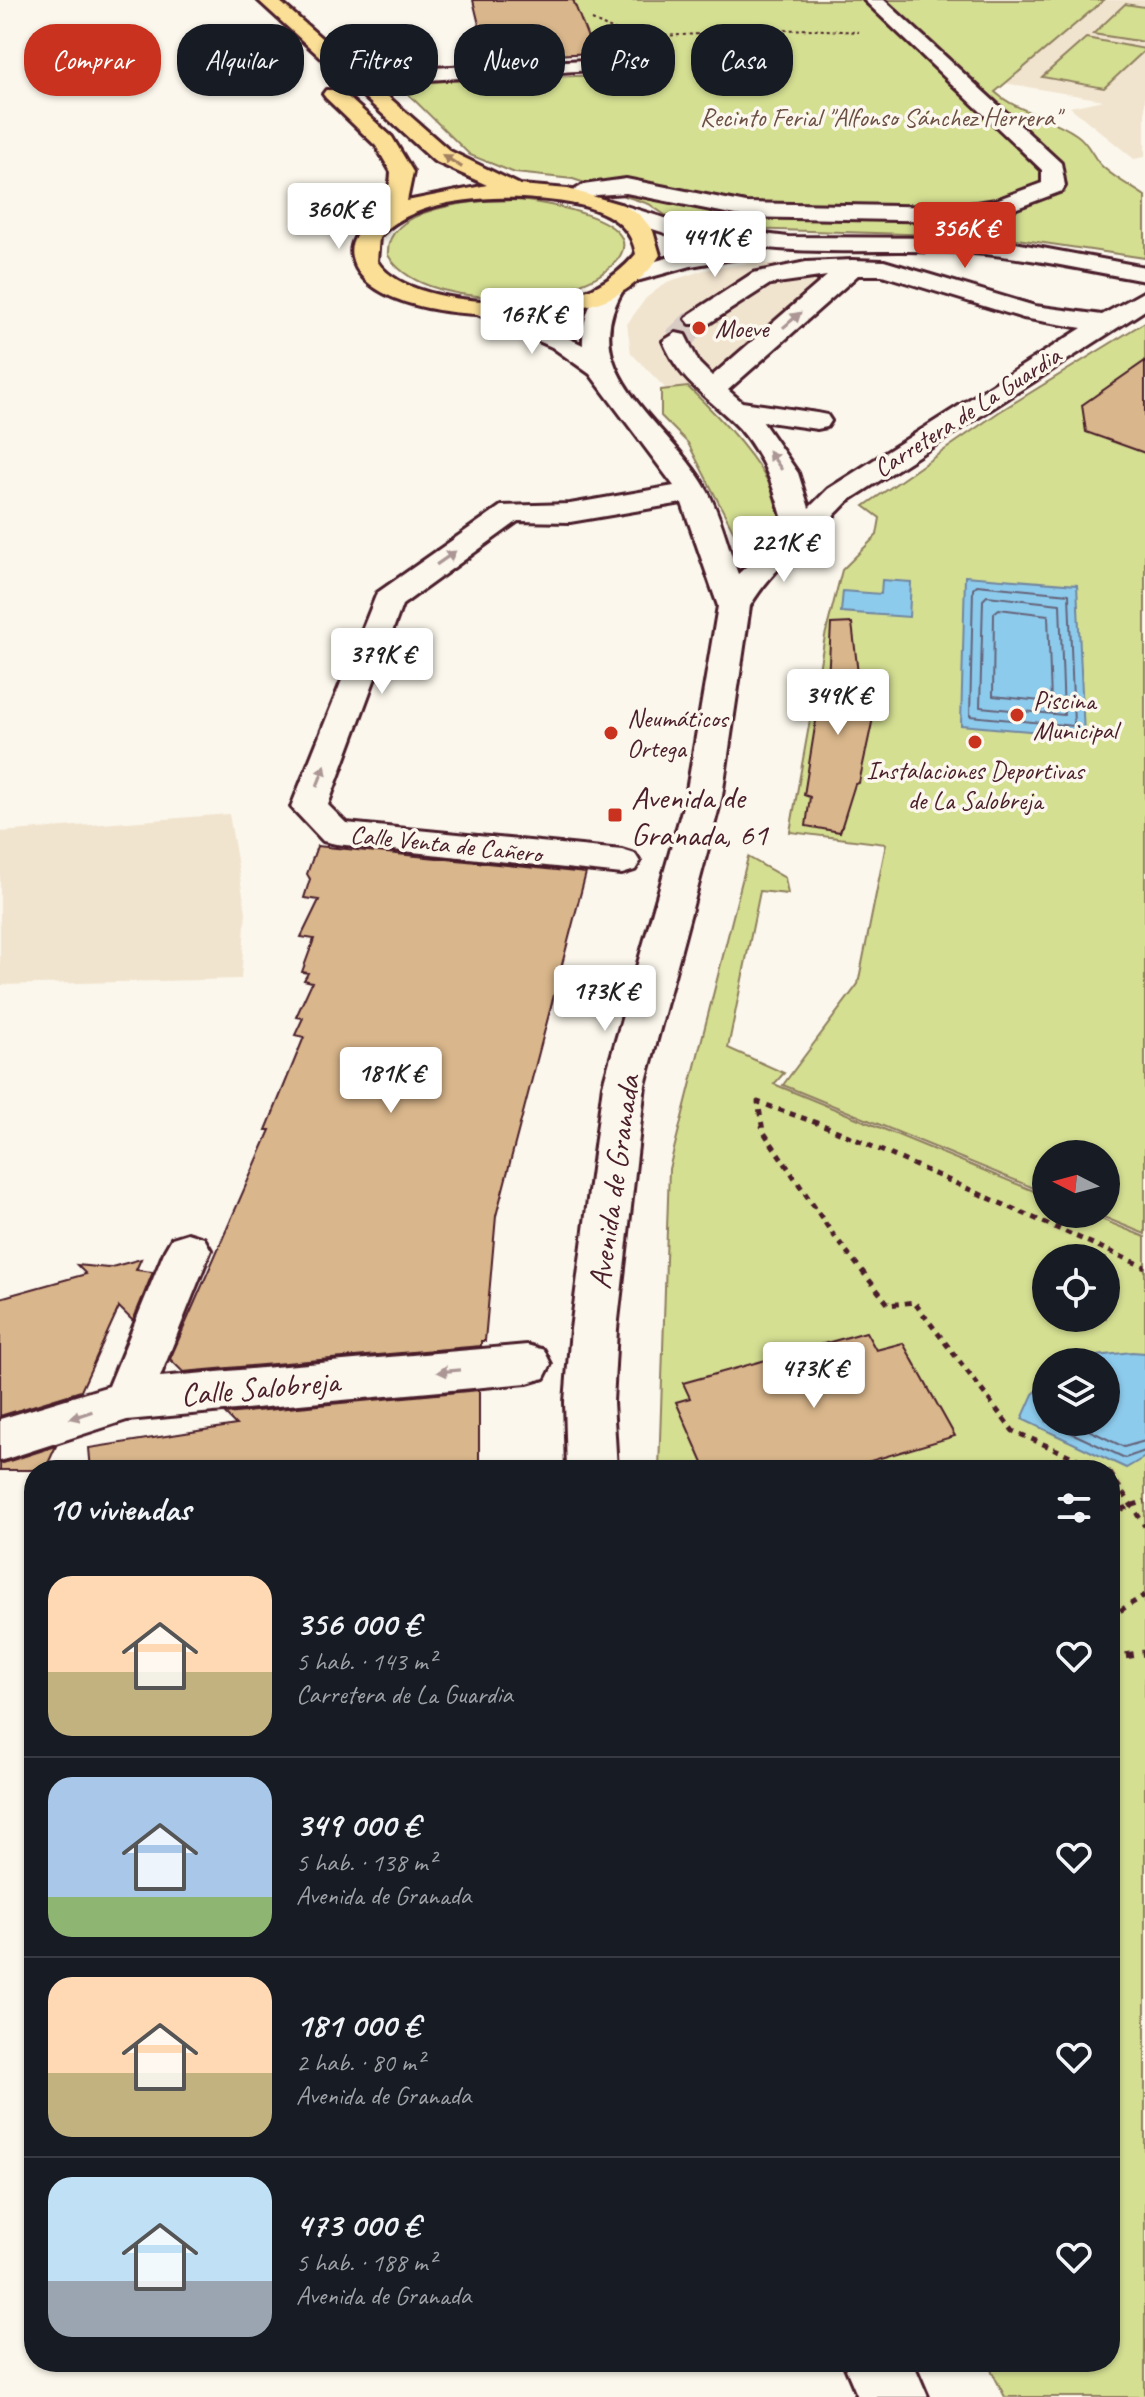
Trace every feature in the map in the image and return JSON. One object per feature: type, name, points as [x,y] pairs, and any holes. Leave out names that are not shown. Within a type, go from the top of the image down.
[{"type":"main road","points":[[267,0],[320,46]]},
{"type":"main road","points":[[335,96],[398,158],[403,174],[400,190],[386,219]]},
{"type":"main road","points":[[377,96],[442,156],[466,170],[524,191]]},
{"type":"main road","points":[[524,191],[574,197],[613,209],[638,226],[649,245],[643,265],[623,281],[555,305],[484,308],[418,297],[374,274],[363,255],[363,246],[375,227],[412,206],[446,197],[524,191]]},
{"type":"street","points":[[873,0],[1053,168],[1054,186]]},
{"type":"street","points":[[438,74],[581,66]]},
{"type":"street","points":[[1017,178],[1054,186]]},
{"type":"street","points":[[574,197],[604,184],[718,206],[761,210],[957,215],[1020,204],[1054,186]]},
{"type":"street","points":[[613,209],[681,231],[788,244],[958,245],[1063,257],[1145,274]]},
{"type":"street","points":[[623,281],[688,259],[788,244]]},
{"type":"street","points":[[1032,313],[1071,300],[1083,290],[1078,275],[1063,257]]},
{"type":"street","points":[[712,390],[852,267]]},
{"type":"street","points":[[699,319],[762,278],[806,269],[852,267],[884,268],[1032,313],[1105,323]]},
{"type":"street","name":"Avenida de Granada","points":[[599,368],[593,326],[600,305],[623,281]]},
{"type":"street","name":"Carretera de La Guardia","points":[[734,606],[753,574],[802,533],[838,495],[1145,299]]},
{"type":"street","name":"Avenida de Granada","points":[[484,308],[561,341],[599,368],[693,492],[734,606],[704,796],[624,1085],[594,1329],[589,1402],[592,1460]]},
{"type":"street","points":[[676,341],[687,367],[751,425],[784,473],[802,533]]},
{"type":"street","points":[[733,409],[817,421]]},
{"type":"street","name":"Calle Venta de Cañero","points":[[622,862],[336,833],[309,807],[388,600],[511,512],[570,513],[693,492]]},
{"type":"street","points":[[127,1400],[188,1250]]},
{"type":"street","name":"Calle Salobreja","points":[[0,1440],[127,1400],[527,1364]]},
{"type":"street","points":[[882,2372],[893,2397]]},
{"type":"path","points":[[592,20],[601,24]]},
{"type":"path","points":[[675,35],[809,29],[867,34]]},
{"type":"path","points":[[1080,1460],[1013,1431],[914,1302],[889,1305],[832,1233],[763,1131],[758,1102],[828,1127],[1145,1267]]},
{"type":"path","points":[[1120,1488],[1145,1526]]},
{"type":"path","points":[[1120,1510],[1145,1501]]},
{"type":"path","points":[[1120,1611],[1145,1595]]},
{"type":"path","points":[[1120,1657],[1145,1653]]},
{"type":"shaded area","points":[[1104,0],[1145,0],[1145,157],[1134,159],[1070,107],[1103,100],[1004,83]]},
{"type":"shaded area","name":"Moeve","points":[[750,263],[837,266],[713,381],[669,392],[631,353],[627,324],[646,298],[667,282],[704,270]]},
{"type":"shaded area","points":[[229,814],[246,912],[241,979],[0,985],[0,832]]},
{"type":"green space","name":"Recinto Ferial \"Alfonso Sánchez Herrera\"","points":[[573,0],[1104,0],[995,92],[1014,105],[1077,135],[1104,168],[1145,196],[1145,258],[1004,237],[749,229],[665,215],[649,204],[573,179],[515,173],[470,155],[410,96],[438,96],[438,81],[454,81],[454,96],[565,96],[565,76],[581,76],[581,96],[675,96],[675,24],[582,24]]},
{"type":"green space","points":[[1125,4],[1145,7],[1145,42],[1093,34]]},
{"type":"green space","points":[[1086,38],[1145,50],[1104,88],[1042,77]]},
{"type":"green space","points":[[514,200],[548,204],[611,226],[622,238],[622,252],[608,269],[587,281],[527,296],[493,297],[460,294],[430,286],[405,273],[388,255],[391,239],[401,226],[417,216],[458,204]]},
{"type":"green space","name":"Instalaciones Deportivas de La Salobreja","points":[[1145,322],[1145,1234],[1120,1224],[1120,1140],[1032,1140],[1032,1187],[783,1085],[858,984],[886,844],[790,832],[825,636],[842,570],[877,535],[880,518],[864,506],[999,412]]},
{"type":"green space","points":[[688,387],[750,454],[774,494],[785,533],[764,545],[737,538],[688,443],[661,416],[661,390]]},
{"type":"green space","points":[[748,857],[785,878],[788,894],[760,891],[728,1048],[784,1073],[774,1084],[1032,1190],[1032,1228],[1120,1227],[1145,1237],[1145,2397],[1005,2397],[992,2372],[1120,2372],[1120,1460],[659,1460],[669,1169]]},
{"type":"water","points":[[965,576],[1077,585],[1084,736],[961,725]]},
{"type":"water","points":[[882,580],[911,582],[909,617],[841,612],[843,591],[881,594]]},
{"type":"water","points":[[1120,1353],[1145,1353],[1145,1457],[1126,1468],[1120,1465],[1120,1460],[1109,1460],[1058,1436],[1120,1436]]},
{"type":"water","points":[[1032,1396],[1032,1424],[1022,1419]]},
{"type":"building","points":[[473,0],[573,0],[583,24],[581,54],[565,54],[565,24],[479,24]]},
{"type":"building","points":[[1145,361],[1145,453],[1086,432],[1082,405]]},
{"type":"building","points":[[852,623],[863,716],[873,718],[859,783],[855,784],[840,832],[806,826],[810,797],[804,795],[819,702],[827,700],[831,624]]},
{"type":"building","points":[[317,846],[586,873],[496,1216],[485,1341],[481,1341],[481,1346],[183,1372],[170,1359],[270,1130],[266,1130],[304,1037],[295,1035],[303,1018],[296,1017],[312,982],[304,980],[308,973],[302,972],[314,939],[301,937],[319,900],[304,898],[310,879],[307,874]]},
{"type":"building","points":[[141,1259],[136,1270],[153,1272],[133,1321],[119,1307],[81,1391],[0,1416],[0,1298],[86,1274],[77,1265],[108,1268]]},
{"type":"building","points":[[866,1332],[876,1350],[903,1343],[955,1436],[874,1460],[702,1460],[676,1402],[690,1398],[683,1383]]},
{"type":"building","points":[[479,1390],[479,1460],[90,1460],[89,1448],[236,1425],[225,1414]]},
{"type":"building","points":[[56,1446],[50,1460],[24,1460],[24,1470],[0,1470],[0,1464]]},
{"type":"tunnel","points":[[676,341],[699,319]]},
{"type":"place","name":"Moeve","points":[[699,328]]},
{"type":"place","name":"Piscina Municipal","points":[[1017,715]]},
{"type":"place","name":"Neumáticos Ortega","points":[[611,733]]},
{"type":"place","name":"Instalaciones Deportivas de La Salobreja","points":[[975,742]]},
{"type":"place","name":"Avenida de Granada, 61","points":[[615,815]]}]
